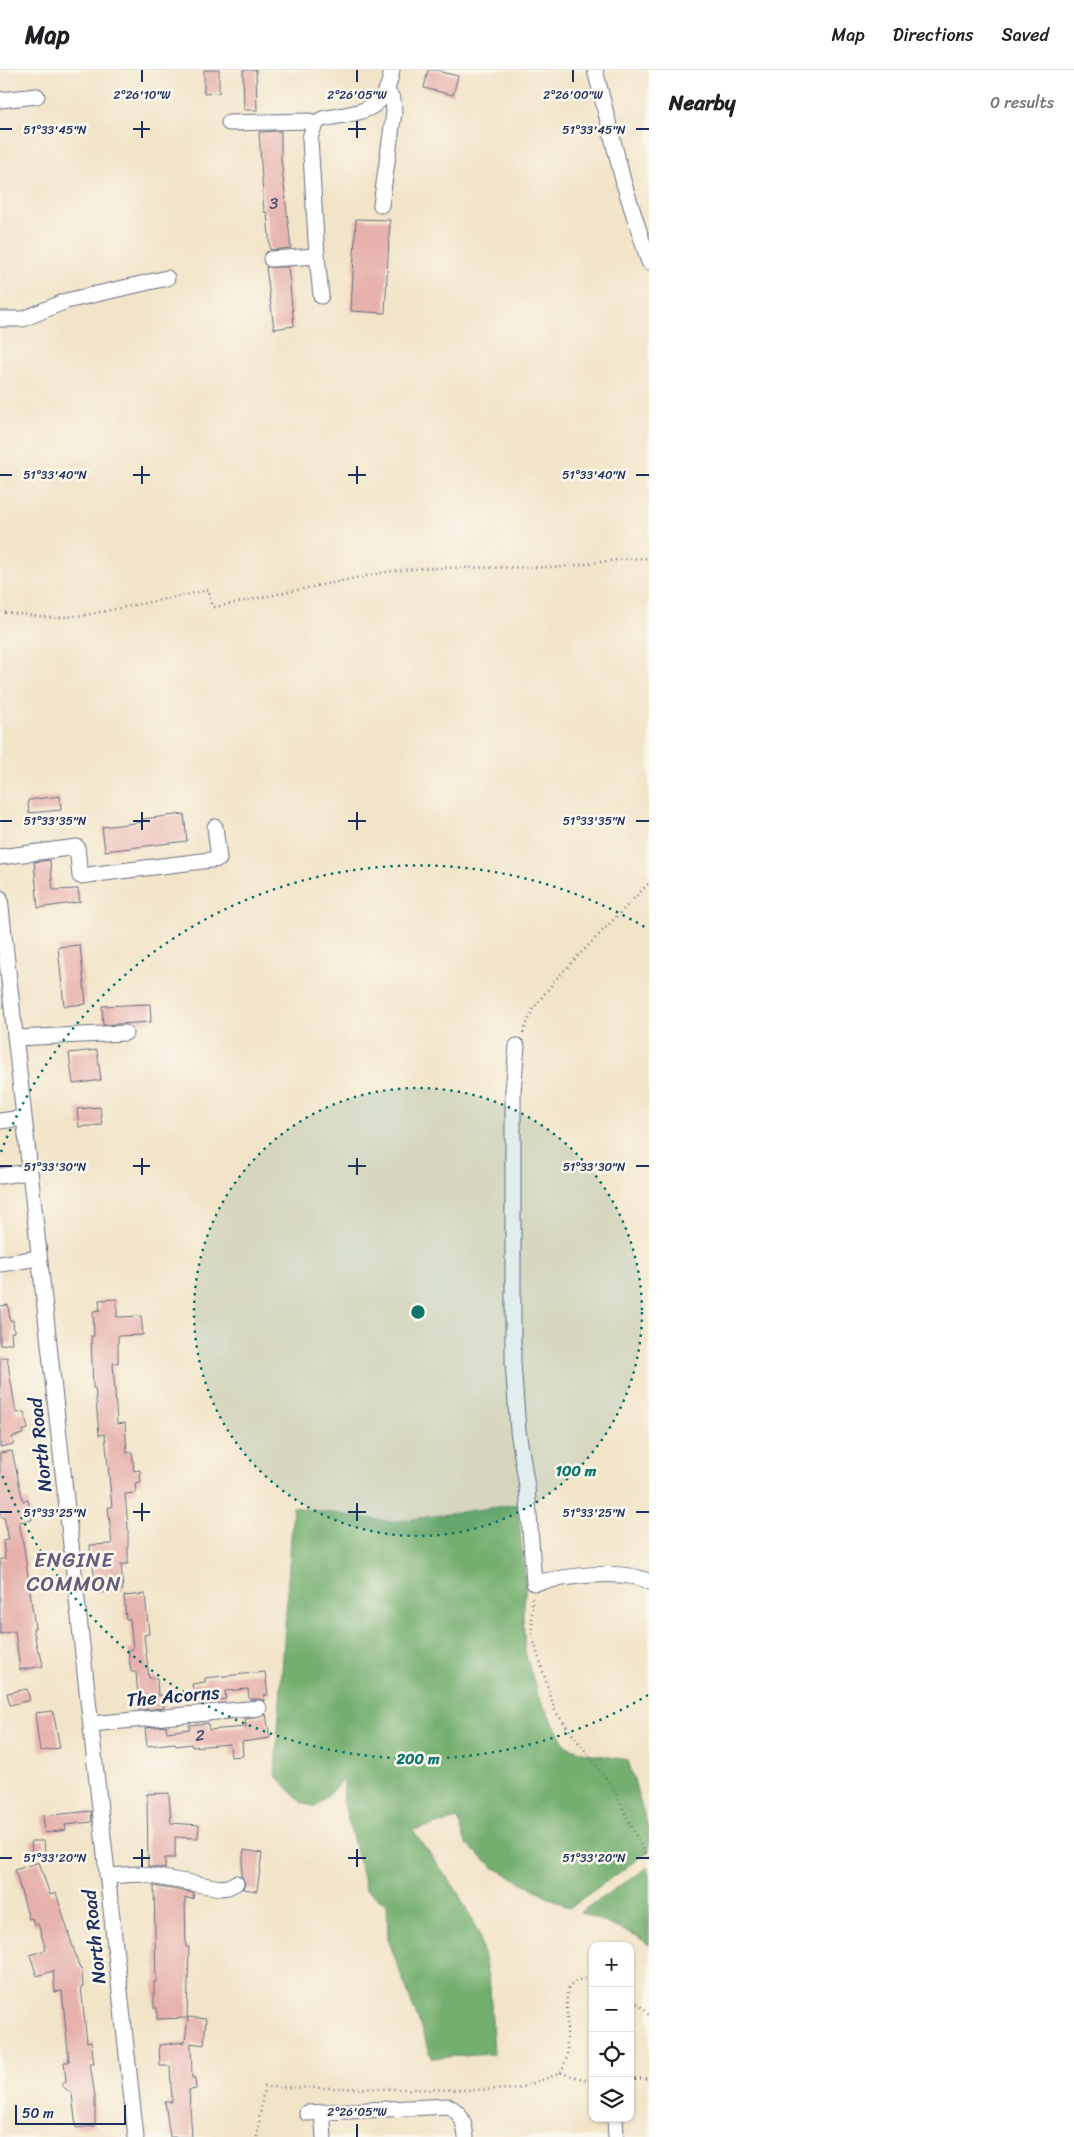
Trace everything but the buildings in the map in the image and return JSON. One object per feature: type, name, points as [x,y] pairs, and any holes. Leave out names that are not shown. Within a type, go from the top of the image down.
[{"type":"street","points":[[229,123],[309,121],[315,123],[370,108],[380,101],[387,91],[392,70]]},
{"type":"street","points":[[595,70],[624,184],[649,262]]},
{"type":"street","points":[[382,205],[394,112],[393,100],[387,91]]},
{"type":"street","points":[[0,100],[37,96]]},
{"type":"street","points":[[315,123],[310,138],[321,296]]},
{"type":"street","points":[[272,259],[317,256]]},
{"type":"street","points":[[0,319],[23,319],[66,301],[167,278]]},
{"type":"street","points":[[0,857],[77,847],[80,876],[218,859],[215,827]]},
{"type":"street","name":"North Road","points":[[0,898],[136,2137]]},
{"type":"street","points":[[15,1038],[125,1033]]},
{"type":"street","points":[[517,1046],[513,1091],[513,1362],[518,1431],[527,1487],[534,1583],[592,1576],[630,1576],[649,1582]]},
{"type":"street","points":[[0,1121],[23,1118]]},
{"type":"street","points":[[0,1176],[29,1172]]},
{"type":"street","points":[[0,1264],[39,1258]]},
{"type":"street","name":"The Acorns","points":[[91,1724],[259,1708]]},
{"type":"street","points":[[108,1876],[140,1874],[220,1888],[236,1883]]},
{"type":"street","points":[[306,2113],[448,2106],[458,2111],[464,2121],[466,2137]]},
{"type":"street","points":[[322,2112],[324,2137]]},
{"type":"street","points":[[615,2122],[616,2137]]},
{"type":"path","points":[[0,612],[52,618],[78,616],[209,590],[211,603],[215,607],[386,572],[434,568],[560,567],[624,559],[649,558]]},
{"type":"path","points":[[517,1046],[533,1009],[556,979],[649,883]]},
{"type":"path","points":[[534,1583],[531,1604],[532,1635],[555,1711],[613,1788],[649,1862]]},
{"type":"path","points":[[561,2073],[566,2057],[567,1992],[570,1984],[580,1978],[589,1979]]},
{"type":"path","points":[[634,2000],[649,2015]]},
{"type":"path","points":[[257,2137],[264,2087],[468,2090],[517,2088],[561,2073],[589,2081]]},
{"type":"path","points":[[634,2080],[649,2078]]},
{"type":"green space","points":[[517,1504],[526,1585],[523,1616],[525,1652],[538,1696],[566,1746],[586,1753],[628,1760],[649,1831],[649,1851],[569,1908],[495,1868],[466,1844],[458,1819],[413,1830],[457,1891],[479,1934],[490,1986],[494,2054],[432,2058],[388,1939],[387,1904],[366,1890],[343,1800],[344,1779],[316,1807],[302,1803],[275,1775],[293,1507],[392,1522]]},
{"type":"green space","points":[[649,1867],[649,1945],[637,1936],[580,1912]]},
{"type":"district","name":"ENGINE COMMON","points":[[74,1572]]}]
